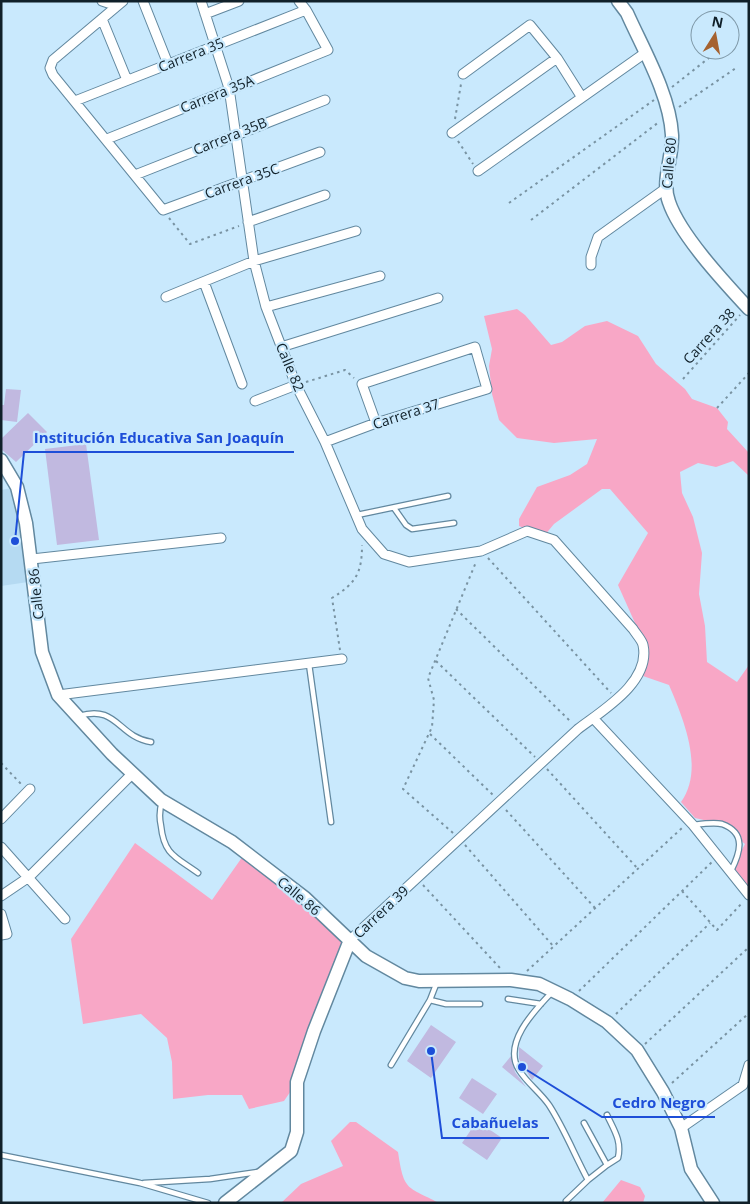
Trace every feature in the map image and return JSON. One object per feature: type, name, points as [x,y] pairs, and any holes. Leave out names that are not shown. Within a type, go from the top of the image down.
[{"type":"main road","name":"Calle 80","points":[[618,1],[627,13],[670,114],[672,155],[665,189],[674,216],[710,265],[748,308]]},
{"type":"main road","name":"Calle 86","points":[[1,460],[16,486],[26,523],[32,559],[42,652],[58,694],[132,774],[163,801],[232,842],[305,898],[366,956],[405,978],[438,981],[511,980],[539,984],[553,990],[607,1022],[638,1050],[663,1092],[681,1128],[691,1169],[713,1203]]},
{"type":"main road","name":"Carrera 39","points":[[224,1203],[291,1151],[297,1132],[297,1082],[314,1031],[350,940]]},
{"type":"street","points":[[102,1],[120,4]]},
{"type":"street","points":[[143,1],[168,64]]},
{"type":"street","name":"Calle 82","points":[[201,1],[229,88],[254,262],[266,307],[296,386],[326,442],[362,529],[384,554],[409,562],[481,551],[527,531],[544,536]]},
{"type":"street","points":[[205,14],[239,1]]},
{"type":"street","points":[[299,1],[306,10]]},
{"type":"street","points":[[120,4],[53,60],[50,68],[53,75],[163,210]]},
{"type":"street","name":"Carrera 35","points":[[75,101],[306,10]]},
{"type":"street","name":"Carrera 35A","points":[[106,139],[229,88],[328,50],[306,10]]},
{"type":"street","points":[[102,18],[128,80]]},
{"type":"street","points":[[463,74],[530,25],[557,58],[582,96]]},
{"type":"street","points":[[478,171],[645,53]]},
{"type":"street","points":[[452,133],[557,58]]},
{"type":"street","name":"Carrera 35B","points":[[135,175],[325,100]]},
{"type":"street","name":"Carrera 35C","points":[[163,210],[320,152]]},
{"type":"street","points":[[591,265],[591,257],[598,237],[665,189]]},
{"type":"street","points":[[248,222],[325,195]]},
{"type":"street","points":[[166,297],[254,262],[356,232]]},
{"type":"street","points":[[266,307],[380,276]]},
{"type":"street","points":[[204,282],[242,384]]},
{"type":"street","points":[[281,347],[438,298]]},
{"type":"street","name":"Carrera 37","points":[[326,442],[376,423],[487,389],[475,347],[362,384]]},
{"type":"street","points":[[362,384],[376,423]]},
{"type":"street","points":[[254,401],[296,386]]},
{"type":"street","name":"Carrera 39","points":[[350,940],[458,838],[500,802],[578,729],[617,699],[637,678],[644,661],[643,644],[633,629],[554,540],[544,536]]},
{"type":"street","points":[[32,559],[221,538]]},
{"type":"street","points":[[58,694],[342,659]]},
{"type":"street","points":[[593,718],[691,823],[749,895]]},
{"type":"street","points":[[1,896],[29,876],[132,774]]},
{"type":"street","points":[[1,820],[29,790]]},
{"type":"street","points":[[1,847],[29,876],[65,919]]},
{"type":"street","points":[[1,914],[7,934],[1,935]]},
{"type":"street","points":[[681,1128],[743,1085],[749,1066]]},
{"type":"lane","points":[[357,515],[448,496]]},
{"type":"lane","points":[[394,508],[406,525],[412,529],[454,523]]},
{"type":"lane","points":[[309,664],[330,822]]},
{"type":"lane","points":[[78,716],[92,712],[101,712],[117,722],[138,740],[151,742]]},
{"type":"lane","points":[[163,801],[159,811],[162,839],[167,850],[198,873]]},
{"type":"lane","points":[[691,823],[721,824],[736,834],[740,844],[739,856],[731,871]]},
{"type":"lane","points":[[391,1065],[430,1000],[438,981]]},
{"type":"lane","points":[[553,990],[541,1004],[515,1043],[514,1058],[522,1073],[549,1105],[588,1180]]},
{"type":"lane","points":[[508,999],[541,1004]]},
{"type":"lane","points":[[430,1000],[446,1004],[480,1004]]},
{"type":"lane","points":[[566,1201],[588,1180],[618,1158],[620,1148],[618,1138],[607,1115]]},
{"type":"lane","points":[[584,1123],[607,1165]]},
{"type":"lane","points":[[1,1155],[140,1183],[208,1203]]},
{"type":"lane","points":[[140,1183],[210,1179],[266,1171]]},
{"type":"path","points":[[509,203],[662,94],[706,60]]},
{"type":"path","points":[[531,220],[670,114],[736,68]]},
{"type":"path","points":[[463,74],[452,133],[478,171]]},
{"type":"path","points":[[163,210],[190,244],[248,222]]},
{"type":"path","name":"Carrera 38","points":[[684,379],[748,308]]},
{"type":"path","points":[[296,386],[345,370],[362,384]]},
{"type":"path","points":[[717,408],[749,373]]},
{"type":"path","points":[[342,659],[332,598],[348,589],[362,566],[362,529]]},
{"type":"path","points":[[554,947],[458,838],[403,789],[430,734],[434,715],[434,700],[428,678],[481,551],[617,699]]},
{"type":"path","points":[[456,609],[578,729]]},
{"type":"path","points":[[435,660],[542,763],[638,869]]},
{"type":"path","points":[[430,734],[500,802],[596,908]]},
{"type":"path","points":[[1,763],[29,790]]},
{"type":"path","points":[[417,878],[511,980],[529,970],[638,869],[691,823]]},
{"type":"path","points":[[570,1000],[718,856]]},
{"type":"path","points":[[682,891],[717,930],[742,903]]},
{"type":"path","points":[[607,1022],[710,923]]},
{"type":"path","points":[[638,1050],[749,947]]},
{"type":"path","points":[[663,1092],[749,1013]]},
{"type":"shaded area","points":[[517,309],[525,315],[551,345],[562,342],[585,326],[607,321],[638,336],[656,364],[685,389],[692,399],[717,408],[728,422],[727,429],[749,453],[749,476],[733,461],[716,467],[698,463],[680,472],[682,493],[693,517],[702,553],[699,594],[705,626],[707,662],[737,682],[749,665],[749,894],[731,871],[745,844],[721,824],[695,818],[681,802],[688,789],[691,774],[691,759],[685,728],[669,685],[643,676],[648,652],[618,585],[648,533],[610,489],[602,489],[554,524],[544,536],[519,526],[519,519],[537,487],[570,475],[587,464],[597,439],[554,443],[517,438],[499,420],[492,394],[489,366],[492,349],[484,316]]},
{"type":"shaded area","points":[[17,487],[35,581],[1,586],[1,490]]},
{"type":"shaded area","points":[[135,843],[212,900],[243,856],[298,897],[348,942],[297,1082],[284,1101],[249,1109],[242,1095],[208,1095],[173,1099],[172,1062],[167,1038],[141,1014],[83,1024],[71,939]]},
{"type":"shaded area","points":[[350,1122],[356,1122],[398,1152],[402,1174],[409,1186],[439,1203],[281,1203],[301,1184],[343,1166],[331,1141]]},
{"type":"shaded area","points":[[621,1180],[640,1187],[645,1196],[643,1203],[602,1203]]},
{"type":"building","points":[[6,389],[21,390],[17,422],[1,420],[1,405],[4,405]]},
{"type":"building","points":[[28,413],[47,432],[16,462],[1,449],[1,439]]},
{"type":"building","points":[[86,444],[99,540],[57,545],[45,449]]},
{"type":"building","points":[[431,1025],[456,1042],[431,1078],[407,1061]]},
{"type":"building","points":[[519,1047],[543,1066],[532,1080],[519,1059]]},
{"type":"building","points":[[511,1056],[515,1072],[526,1087],[502,1067]]},
{"type":"building","points":[[472,1078],[497,1094],[483,1114],[459,1098]]},
{"type":"building","points":[[477,1121],[502,1138],[487,1160],[462,1143]]},
{"type":"place","name":"Institución Educativa San Joaquín","points":[[15,541]]},
{"type":"place","name":"Cabañuelas","points":[[431,1051]]},
{"type":"place","name":"Cedro Negro","points":[[522,1067]]}]
